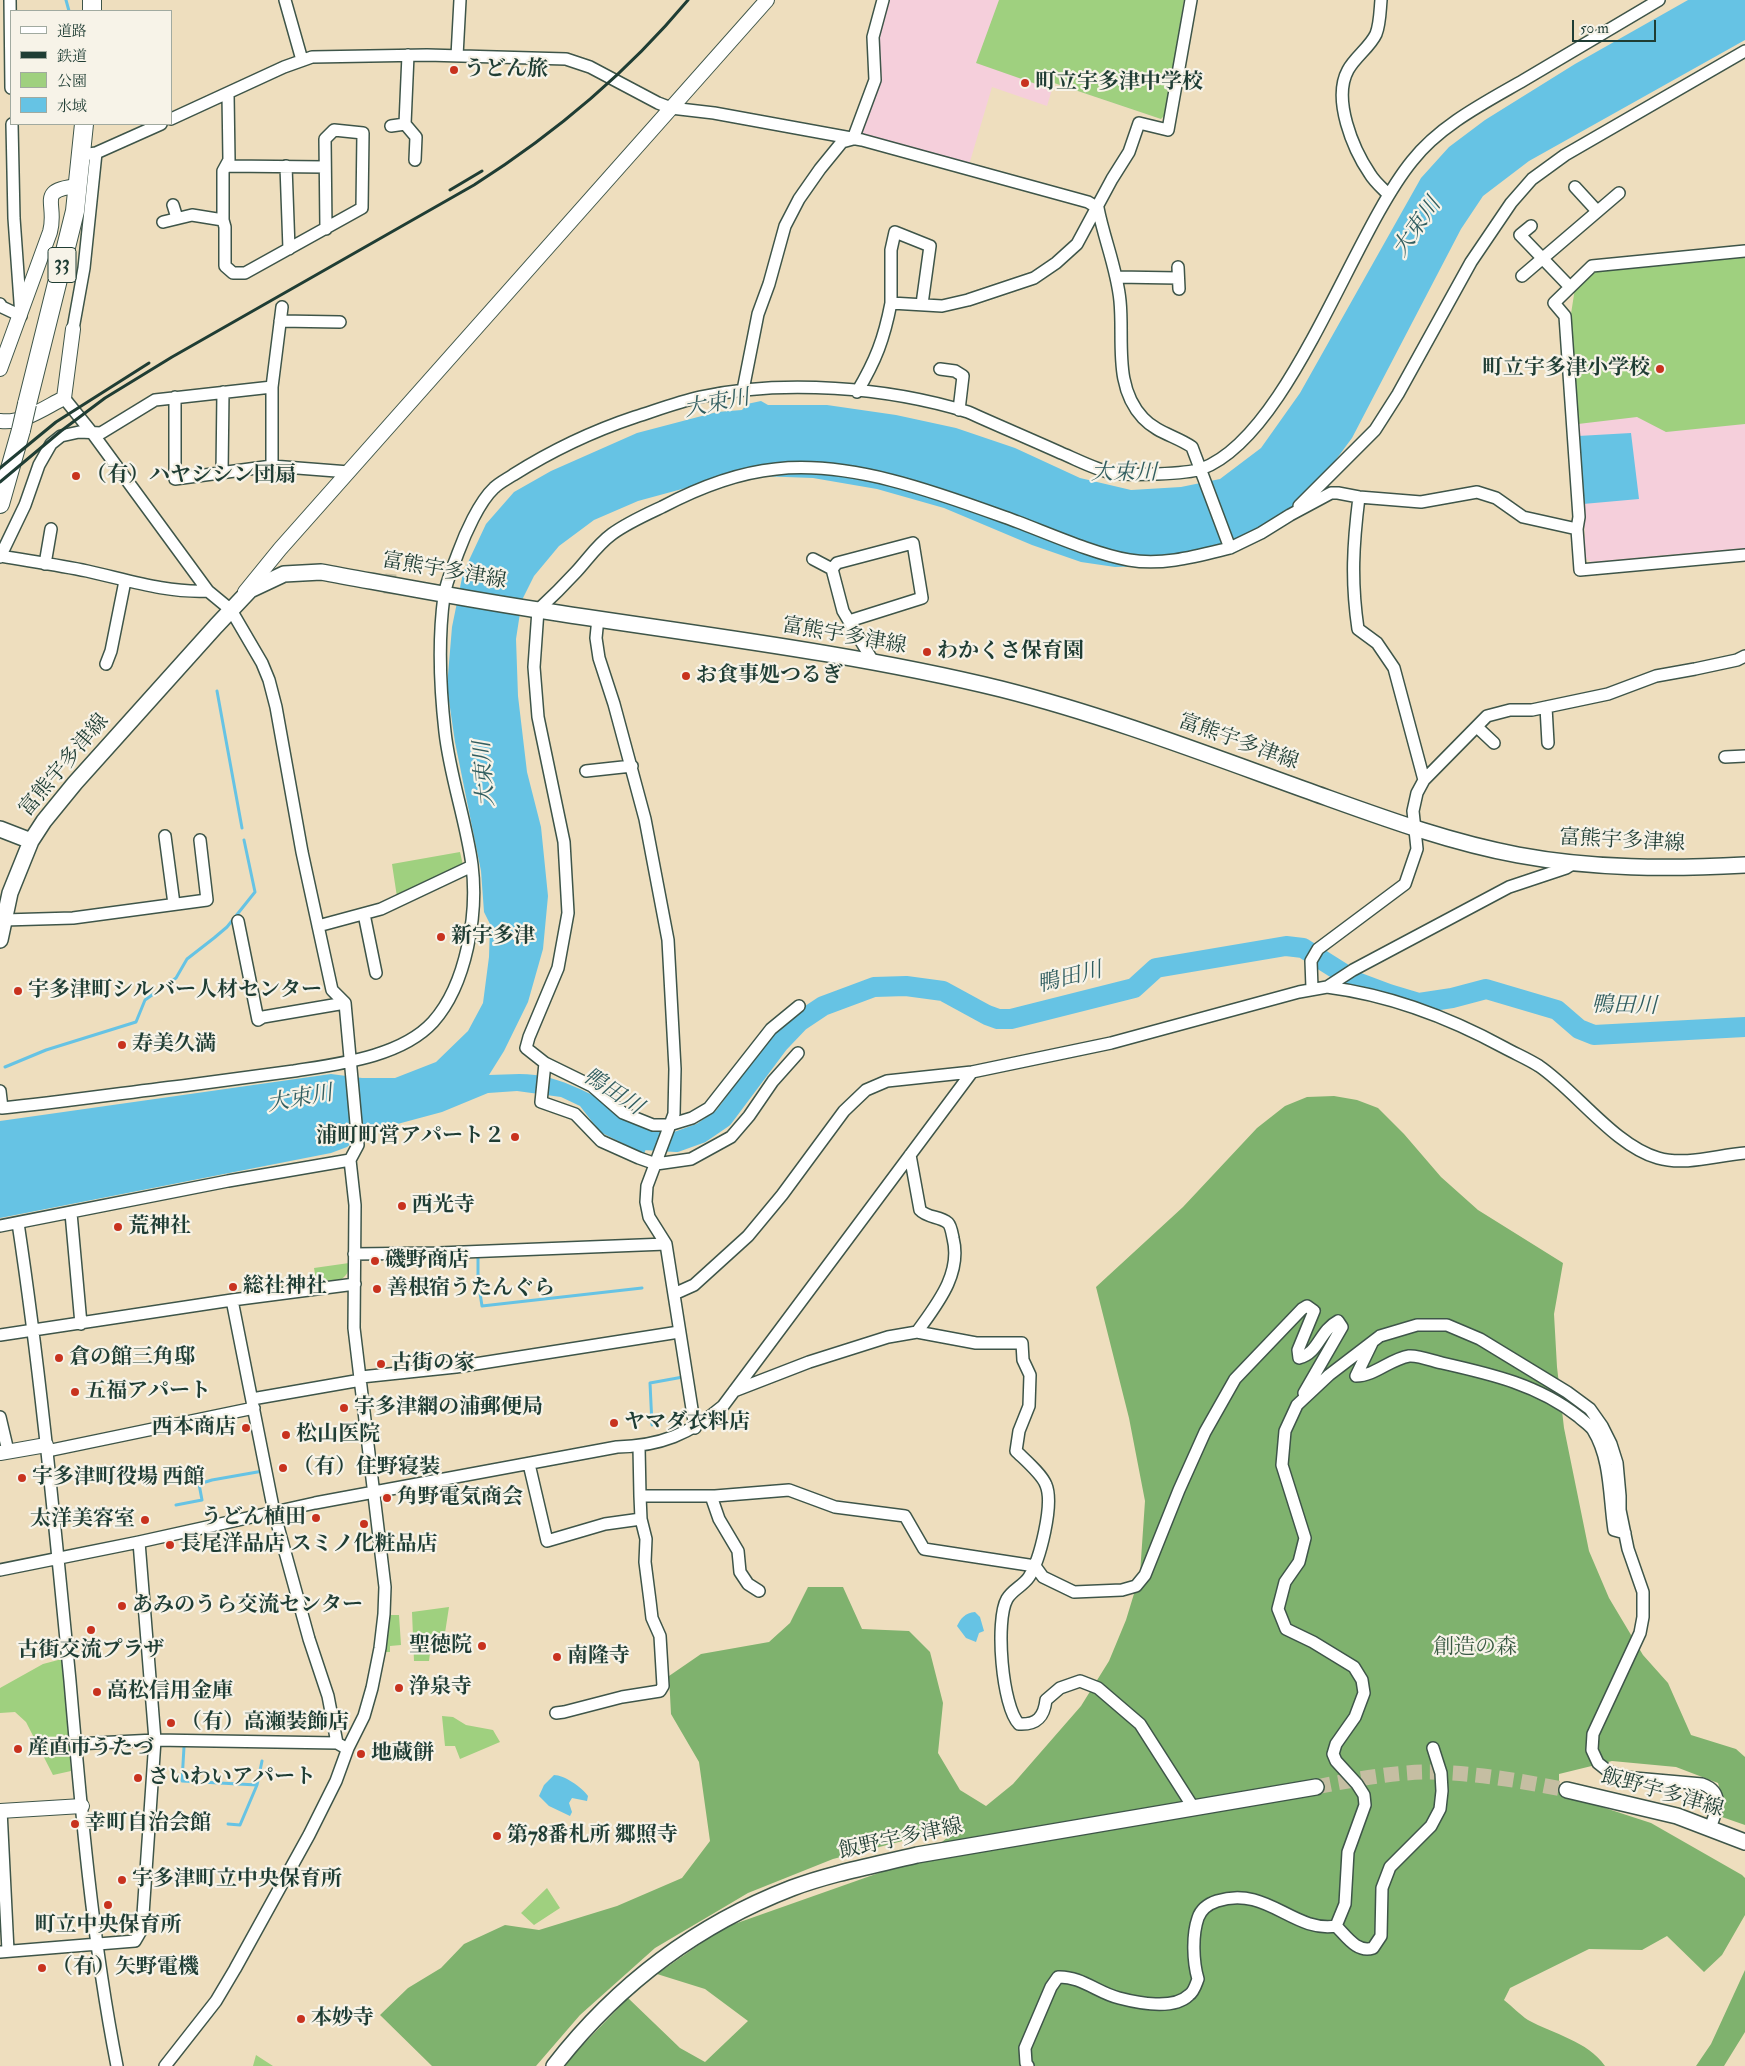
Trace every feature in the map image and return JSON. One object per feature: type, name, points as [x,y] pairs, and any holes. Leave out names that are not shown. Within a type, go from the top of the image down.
[{"type":"main road","name":"33","points":[[0,504],[21,430],[75,211],[78,186],[89,154],[84,125]]},
{"type":"main road","name":"富熊宇多津線","points":[[0,940],[10,893],[31,841],[44,821],[75,783],[250,590],[284,574],[320,572],[537,610],[598,618],[874,663],[998,689],[1074,709],[1415,829],[1517,855],[1624,868],[1688,868],[1745,865]]},
{"type":"main road","points":[[0,829],[31,841]]},
{"type":"main road","name":"飯野宇多津線","points":[[554,2066],[596,2018],[651,1966],[696,1936],[740,1911],[793,1888],[852,1870],[917,1855],[1316,1787]]},
{"type":"main road","name":"飯野宇多津線","points":[[1567,1790],[1642,1807],[1710,1828],[1745,1842]]},
{"type":"street","points":[[285,0],[302,60]]},
{"type":"street","points":[[457,56],[460,0]]},
{"type":"street","points":[[230,610],[280,549],[767,0]]},
{"type":"street","points":[[853,139],[875,80],[874,37],[883,0]]},
{"type":"street","points":[[891,302],[942,306],[968,300],[1034,278],[1056,263],[1077,244],[1112,179],[1129,152],[1139,123],[1168,130],[1191,0]]},
{"type":"street","points":[[1381,0],[1375,36],[1347,70],[1342,85],[1344,111],[1353,142],[1371,176],[1388,194]]},
{"type":"street","points":[[0,1091],[2,1108],[62,1102],[349,1062],[396,1047],[431,1024],[444,1007],[458,978],[467,953],[473,898],[472,866],[445,735],[441,672],[448,594],[464,537],[494,487],[542,458],[612,425],[672,404],[743,390],[786,386],[898,396],[959,410],[1112,473],[1201,473],[1236,446],[1254,429],[1274,400],[1301,358],[1388,194],[1424,147],[1450,126],[1496,96],[1659,0]]},
{"type":"street","points":[[1290,515],[1375,430],[1398,394],[1471,262],[1511,203],[1532,179],[1565,155],[1745,51]]},
{"type":"street","points":[[408,55],[405,124],[416,137],[415,160]]},
{"type":"street","points":[[172,119],[284,67],[312,57],[408,55],[566,59],[590,67],[671,108],[714,113],[853,139],[1088,202],[1098,208],[1116,277],[1120,300],[1121,372],[1129,396],[1142,418],[1162,434],[1179,438],[1192,448],[1229,547]]},
{"type":"street","points":[[228,94],[229,160],[223,170],[225,266],[233,273],[245,273],[289,249],[362,208],[363,133],[334,130],[325,139],[326,228]]},
{"type":"street","points":[[391,126],[405,124]]},
{"type":"street","points":[[12,125],[14,218],[21,316]]},
{"type":"street","points":[[159,125],[89,154],[84,268],[73,329],[64,398],[93,434],[208,591],[230,610],[262,663],[269,680],[332,990],[345,1003],[351,1050],[349,1062],[358,1145],[350,1160],[355,1205],[354,1328],[385,1587],[380,1648],[372,1688],[364,1716],[343,1746],[336,1781],[309,1835],[216,2001],[165,2066]]},
{"type":"street","points":[[743,390],[758,314],[769,284],[785,226],[799,199],[820,170],[842,142],[853,139]]},
{"type":"street","points":[[226,166],[325,166]]},
{"type":"street","points":[[286,166],[289,249]]},
{"type":"street","points":[[0,369],[21,316],[50,232],[53,219],[50,203],[52,196],[59,189],[78,186]]},
{"type":"street","points":[[1575,187],[1597,211]]},
{"type":"street","points":[[1522,276],[1619,193]]},
{"type":"street","points":[[173,206],[177,218]]},
{"type":"street","points":[[163,222],[192,215],[223,220]]},
{"type":"street","points":[[1531,226],[1520,235],[1570,287]]},
{"type":"street","points":[[858,392],[876,359],[885,332],[891,302],[890,250],[896,232],[930,246],[922,304]]},
{"type":"street","points":[[1745,251],[1592,266],[1554,303],[1565,316],[1579,516],[1577,529],[1580,570],[1745,554]]},
{"type":"street","points":[[1116,277],[1178,278]]},
{"type":"street","points":[[0,304],[2,307],[21,316]]},
{"type":"street","points":[[272,466],[272,387],[282,307]]},
{"type":"street","points":[[280,320],[340,322]]},
{"type":"street","points":[[940,369],[956,371],[963,376],[959,410]]},
{"type":"street","points":[[208,591],[185,592],[158,588],[0,556],[25,506],[39,465],[51,444],[61,436],[79,432],[101,433],[155,400],[272,387]]},
{"type":"street","points":[[222,473],[223,392]]},
{"type":"street","points":[[175,397],[175,479],[272,466],[348,472]]},
{"type":"street","points":[[0,421],[21,420],[64,398]]},
{"type":"street","points":[[798,1006],[771,1029],[709,1108],[692,1118],[670,1126],[653,1125],[624,1113],[592,1086],[545,1063],[526,1048],[558,968],[568,913],[564,842],[538,717],[534,667],[537,610],[577,571],[593,550],[613,534],[672,501],[702,488],[732,477],[776,468],[844,471],[874,477],[948,497],[1091,549],[1129,560],[1179,560],[1229,547],[1261,533],[1331,493],[1421,502],[1477,492],[1496,498],[1523,517],[1577,529]]},
{"type":"street","points":[[1359,497],[1352,573],[1358,629],[1377,643],[1394,668],[1424,780]]},
{"type":"street","points":[[45,564],[51,530]]},
{"type":"street","points":[[832,569],[837,563],[913,542],[922,598],[849,621]]},
{"type":"street","points":[[813,559],[832,569],[843,612],[874,663]]},
{"type":"street","points":[[106,664],[111,624],[125,581]]},
{"type":"street","points":[[598,618],[596,638],[599,658],[632,766],[645,819],[668,940],[675,1069],[674,1114],[647,1186],[646,1202],[650,1217],[666,1244],[695,1428]]},
{"type":"street","points":[[1312,988],[1311,961],[1318,949],[1406,884],[1417,849],[1413,811],[1417,793],[1424,780],[1487,716],[1510,710],[1532,710],[1608,694],[1656,676],[1695,669],[1745,656]]},
{"type":"street","points":[[1546,707],[1548,743]]},
{"type":"street","points":[[1477,727],[1494,743]]},
{"type":"street","points":[[1725,757],[1745,756]]},
{"type":"street","points":[[586,771],[632,766]]},
{"type":"street","points":[[165,836],[174,904]]},
{"type":"street","points":[[4,920],[73,918],[207,900],[200,840]]},
{"type":"street","points":[[1327,987],[1338,978],[1509,887],[1566,868],[1574,863]]},
{"type":"street","points":[[318,926],[364,914],[399,902],[472,866]]},
{"type":"street","points":[[364,914],[376,973]]},
{"type":"street","points":[[238,921],[258,1020],[263,1017],[345,1003]]},
{"type":"street","points":[[674,1294],[694,1285],[748,1236],[782,1195],[844,1111],[866,1090],[887,1081],[972,1072],[1111,1043],[1312,988],[1327,987],[1354,990],[1398,1002],[1467,1027],[1539,1066],[1623,1139],[1659,1158],[1686,1160],[1745,1153]]},
{"type":"street","points":[[545,1063],[541,1102],[575,1114],[601,1141],[613,1148],[656,1164],[691,1159],[731,1137],[750,1116],[773,1082],[798,1053]]},
{"type":"street","points":[[0,1570],[373,1492],[617,1447],[639,1447],[674,1438],[695,1428],[723,1406],[972,1072]]},
{"type":"street","points":[[910,1155],[920,1210],[924,1214],[947,1222],[954,1240],[955,1266],[941,1300],[917,1332]]},
{"type":"street","points":[[0,1226],[228,1181],[350,1160]]},
{"type":"street","points":[[71,1212],[81,1324]]},
{"type":"street","points":[[18,1223],[34,1330],[75,1744],[103,1997],[117,2066]]},
{"type":"street","points":[[354,1254],[666,1244]]},
{"type":"street","points":[[0,1335],[232,1300],[355,1284]]},
{"type":"street","points":[[232,1300],[274,1512],[309,1640],[343,1746]]},
{"type":"street","points":[[640,1496],[711,1496],[789,1490],[835,1507],[905,1516],[924,1549],[1035,1566],[1043,1576],[1074,1592],[1122,1590],[1136,1586],[1146,1576],[1179,1490],[1205,1432],[1235,1379],[1307,1306],[1314,1311],[1298,1350],[1299,1358],[1312,1352],[1330,1326],[1338,1321],[1342,1327],[1297,1405],[1285,1431],[1282,1465],[1305,1538],[1299,1562],[1284,1582],[1278,1609],[1286,1629],[1313,1642],[1354,1667],[1362,1680],[1364,1692],[1355,1717],[1336,1744],[1333,1754],[1336,1761],[1357,1784],[1364,1795],[1365,1805],[1348,1852],[1345,1904],[1336,1926]]},
{"type":"street","points":[[1297,1405],[1328,1375],[1374,1339],[1417,1325],[1447,1325],[1480,1339],[1538,1373],[1590,1409],[1605,1432],[1617,1463],[1620,1510],[1643,1592],[1643,1617],[1640,1633],[1593,1734],[1592,1750],[1598,1763],[1608,1771],[1623,1777],[1702,1784],[1711,1787],[1716,1796],[1717,1807],[1710,1828]]},
{"type":"street","points":[[0,1417],[4,1452],[46,1448],[361,1379],[456,1367],[679,1332]]},
{"type":"street","points":[[734,1391],[809,1362],[888,1337],[917,1332],[976,1343],[1022,1343],[1023,1360],[1030,1375],[1029,1406],[1019,1431],[1016,1451],[1046,1485],[1048,1504],[1035,1566],[1028,1579],[1008,1597],[1002,1609],[1001,1639],[1005,1687],[1012,1717],[1019,1724],[1040,1720],[1045,1712],[1046,1700],[1060,1688],[1080,1681],[1098,1688],[1140,1724],[1193,1808]]},
{"type":"street","points":[[1374,1339],[1356,1376],[1366,1376],[1379,1368],[1409,1356],[1498,1376],[1545,1394],[1572,1411],[1592,1428],[1598,1441],[1609,1480],[1614,1530],[1625,1533]]},
{"type":"street","points":[[556,1713],[622,1697],[660,1691],[663,1686],[660,1636],[651,1610],[646,1562],[646,1538],[641,1519],[639,1447]]},
{"type":"street","points":[[529,1464],[546,1541],[606,1524],[641,1519]]},
{"type":"street","points":[[711,1496],[719,1519],[738,1551],[740,1572],[748,1584],[759,1591]]},
{"type":"street","points":[[82,1806],[0,1810],[4,1951],[135,1941],[142,1929],[155,1740],[139,1542]]},
{"type":"street","points":[[75,1744],[155,1740],[343,1746]]},
{"type":"street","points":[[1336,1926],[1358,1948],[1367,1950],[1373,1948],[1381,1936],[1382,1888],[1390,1867],[1431,1826],[1440,1809],[1441,1773],[1433,1748]]},
{"type":"street","points":[[1028,2066],[1025,2048],[1051,1987],[1058,1977],[1068,1976],[1118,1998],[1166,2005],[1180,2002],[1191,1994],[1198,1978],[1195,1970],[1195,1927],[1201,1910],[1214,1902],[1231,1897],[1244,1897],[1257,1900],[1319,1928],[1336,1926]]},
{"type":"shaded area","name":"町立宇多津中学校","points":[[888,0],[1184,0],[1161,119],[1054,83],[1047,106],[992,87],[969,165],[860,135],[882,26],[883,10]]},
{"type":"shaded area","name":"町立宇多津小学校","points":[[1745,255],[1745,548],[1591,562],[1585,558],[1583,539],[1585,536],[1571,314]]},
{"type":"green space","points":[[999,0],[1184,0],[1165,115],[1161,119],[1054,83],[1053,86],[1039,80],[1036,84],[976,63]]},
{"type":"green space","points":[[1745,255],[1745,424],[1666,432],[1637,417],[1578,424],[1571,314],[1575,288],[1593,271]]},
{"type":"green space","points":[[460,852],[463,865],[397,897],[392,864]]},
{"type":"green space","name":"創造の森","points":[[1334,1096],[1357,1100],[1378,1108],[1404,1134],[1441,1177],[1478,1210],[1563,1263],[1554,1314],[1557,1367],[1564,1428],[1589,1551],[1609,1598],[1643,1655],[1668,1683],[1691,1735],[1736,1749],[1745,1757],[1745,1825],[1722,1817],[1721,1793],[1718,1783],[1676,1767],[1612,1761],[1559,1774],[1559,1793],[1651,1823],[1742,1875],[1745,1878],[1745,1915],[1722,1955],[1704,1972],[1667,1936],[1642,1950],[1589,1949],[1510,1988],[1504,2000],[1522,2016],[1580,2044],[1598,2057],[1605,2066],[565,2066],[628,1998],[680,2048],[705,2062],[748,2021],[705,1989],[657,1974],[723,1928],[924,1857],[954,1832],[914,1838],[833,1859],[748,1893],[655,1948],[580,2015],[536,2066],[432,2066],[380,2015],[408,1988],[441,1968],[464,1944],[505,1925],[539,1930],[617,1906],[682,1878],[710,1841],[699,1762],[671,1714],[669,1676],[701,1654],[769,1642],[790,1623],[808,1587],[843,1587],[862,1629],[909,1631],[930,1652],[943,1703],[938,1753],[960,1790],[986,1806],[1013,1784],[1081,1706],[1109,1661],[1126,1620],[1140,1574],[1145,1501],[1129,1418],[1096,1287],[1183,1207],[1257,1128],[1285,1106],[1307,1097]]},
{"type":"green space","points":[[349,1263],[347,1274],[343,1278],[334,1282],[317,1285],[314,1268]]},
{"type":"green space","points":[[449,1607],[445,1633],[438,1633],[438,1640],[435,1640],[434,1645],[431,1645],[429,1661],[414,1661],[412,1612]]},
{"type":"green space","points":[[390,1615],[399,1615],[401,1645],[390,1646],[390,1652],[385,1652]]},
{"type":"green space","points":[[62,1659],[71,1771],[53,1775],[26,1722],[15,1712],[0,1713],[0,1688],[43,1664]]},
{"type":"green space","points":[[442,1716],[453,1717],[466,1725],[493,1730],[500,1742],[460,1759],[455,1746],[445,1746]]},
{"type":"green space","points":[[547,1888],[560,1908],[534,1925],[521,1913]]},
{"type":"green space","points":[[1745,1970],[1745,2032],[1724,2066],[1696,2066],[1711,2044]]},
{"type":"green space","points":[[256,2055],[273,2066],[253,2066]]},
{"type":"water","name":"大束川","points":[[1688,0],[1745,0],[1745,40],[1529,161],[1483,196],[1461,229],[1352,438],[1320,481],[1281,517],[1245,540],[1155,566],[1115,567],[1081,562],[1032,545],[944,508],[877,489],[813,478],[758,476],[704,483],[638,501],[594,520],[559,546],[534,576],[522,600],[516,639],[518,696],[527,772],[541,827],[548,896],[543,949],[528,1002],[504,1051],[489,1075],[535,1075],[564,1083],[596,1097],[654,1128],[644,1154],[600,1132],[580,1106],[561,1097],[517,1091],[488,1093],[442,1112],[364,1133],[347,1147],[331,1153],[0,1218],[0,1121],[331,1074],[362,1078],[395,1078],[436,1062],[468,1031],[483,1003],[489,957],[490,924],[484,912],[481,871],[455,742],[447,687],[452,627],[463,573],[486,524],[514,492],[551,471],[637,433],[717,412],[742,410],[747,404],[761,401],[768,405],[827,405],[896,415],[956,428],[1015,448],[1080,478],[1131,490],[1181,487],[1220,479],[1261,448],[1300,393],[1421,178],[1449,147],[1485,120],[1575,64]]},
{"type":"water","points":[[1631,433],[1639,499],[1583,504],[1578,436]]},
{"type":"water","points":[[975,1612],[980,1617],[984,1631],[979,1633],[976,1642],[966,1638],[957,1626],[964,1616]]},
{"type":"water","points":[[554,1775],[573,1782],[588,1796],[587,1801],[572,1798],[569,1803],[572,1812],[570,1816],[549,1806],[539,1796],[544,1785]]},
{"type":"waterway","points":[[66,0],[69,10]]},
{"type":"waterway","points":[[217,691],[242,828]]},
{"type":"waterway","points":[[5,1067],[46,1050],[136,1022],[145,1000],[176,978],[187,959],[227,927],[255,892],[244,840]]},
{"type":"waterway","name":"鴨田川","points":[[625,1131],[644,1140],[676,1142],[701,1133],[723,1118],[779,1043],[799,1022],[823,1006],[874,987],[906,986],[943,991],[987,1015],[998,1019],[1011,1019],[1134,988],[1156,968],[1286,946],[1303,948],[1357,982],[1419,1003],[1452,998],[1486,989],[1557,1010],[1579,1029],[1594,1035],[1745,1027]]},
{"type":"waterway","points":[[478,1257],[478,1280],[482,1306],[642,1288]]},
{"type":"waterway","points":[[652,1425],[650,1383],[683,1377]]},
{"type":"waterway","points":[[176,1505],[202,1500],[199,1484],[263,1471]]},
{"type":"waterway","points":[[184,1747],[182,1781],[257,1785],[262,1761]]},
{"type":"waterway","points":[[228,1824],[240,1825],[257,1785]]},
{"type":"tunnel","points":[[389,594],[391,574]]},
{"type":"tunnel","points":[[1316,1787],[1387,1775],[1430,1772],[1499,1778],[1567,1790]]},
{"type":"railway","points":[[0,482],[61,431],[105,398],[172,357],[474,185],[533,145],[615,77],[665,27],[688,0]]},
{"type":"railway","points":[[450,190],[482,171]]},
{"type":"railway","points":[[0,468],[56,422],[149,363]]},
{"type":"place","name":"うどん旅","points":[[454,70]]},
{"type":"place","name":"町立宇多津中学校","points":[[1025,83]]},
{"type":"place","name":"町立宇多津小学校","points":[[1660,369]]},
{"type":"place","name":"（有）ハヤシシン団扇","points":[[76,476]]},
{"type":"place","name":"わかくさ保育園","points":[[927,652]]},
{"type":"place","name":"お食事処つるぎ","points":[[686,676]]},
{"type":"place","name":"新宇多津","points":[[441,937]]},
{"type":"place","name":"宇多津町シルバー人材センター","points":[[18,991]]},
{"type":"place","name":"寿美久満","points":[[122,1045]]},
{"type":"place","name":"浦町町営アパート２","points":[[515,1137]]},
{"type":"place","name":"西光寺","points":[[402,1206]]},
{"type":"place","name":"荒神社","points":[[118,1227]]},
{"type":"place","name":"磯野商店","points":[[375,1261]]},
{"type":"place","name":"総社神社","points":[[233,1287]]},
{"type":"place","name":"善根宿うたんぐら","points":[[377,1289]]},
{"type":"place","name":"倉の館三角邸","points":[[59,1358]]},
{"type":"place","name":"古街の家","points":[[381,1364]]},
{"type":"place","name":"五福アパート","points":[[75,1392]]},
{"type":"place","name":"宇多津網の浦郵便局","points":[[344,1408]]},
{"type":"place","name":"ヤマダ衣料店","points":[[614,1423]]},
{"type":"place","name":"西本商店","points":[[246,1428]]},
{"type":"place","name":"松山医院","points":[[286,1435]]},
{"type":"place","name":"（有）住野寝装","points":[[283,1468]]},
{"type":"place","name":"宇多津町役場 西館","points":[[22,1478]]},
{"type":"place","name":"角野電気商会","points":[[387,1498]]},
{"type":"place","name":"うどん植田","points":[[316,1518]]},
{"type":"place","name":"太洋美容室","points":[[145,1520]]},
{"type":"place","name":"スミノ化粧品店","points":[[364,1524]]},
{"type":"place","name":"長尾洋品店","points":[[170,1545]]},
{"type":"place","name":"あみのうら交流センター","points":[[122,1606]]},
{"type":"place","name":"古街交流プラザ","points":[[91,1630]]},
{"type":"place","name":"聖徳院","points":[[482,1646]]},
{"type":"place","name":"南隆寺","points":[[557,1657]]},
{"type":"place","name":"浄泉寺","points":[[399,1688]]},
{"type":"place","name":"高松信用金庫","points":[[97,1692]]},
{"type":"place","name":"（有）高瀬装飾店","points":[[171,1723]]},
{"type":"place","name":"産直市うたづ","points":[[18,1749]]},
{"type":"place","name":"地蔵餅","points":[[361,1754]]},
{"type":"place","name":"さいわいアパート","points":[[138,1778]]},
{"type":"place","name":"幸町自治会館","points":[[75,1824]]},
{"type":"place","name":"第78番札所 郷照寺","points":[[497,1836]]},
{"type":"place","name":"宇多津町立中央保育所","points":[[122,1880]]},
{"type":"place","name":"町立中央保育所","points":[[108,1905]]},
{"type":"place","name":"（有）矢野電機","points":[[42,1968]]},
{"type":"place","name":"本妙寺","points":[[301,2019]]}]
